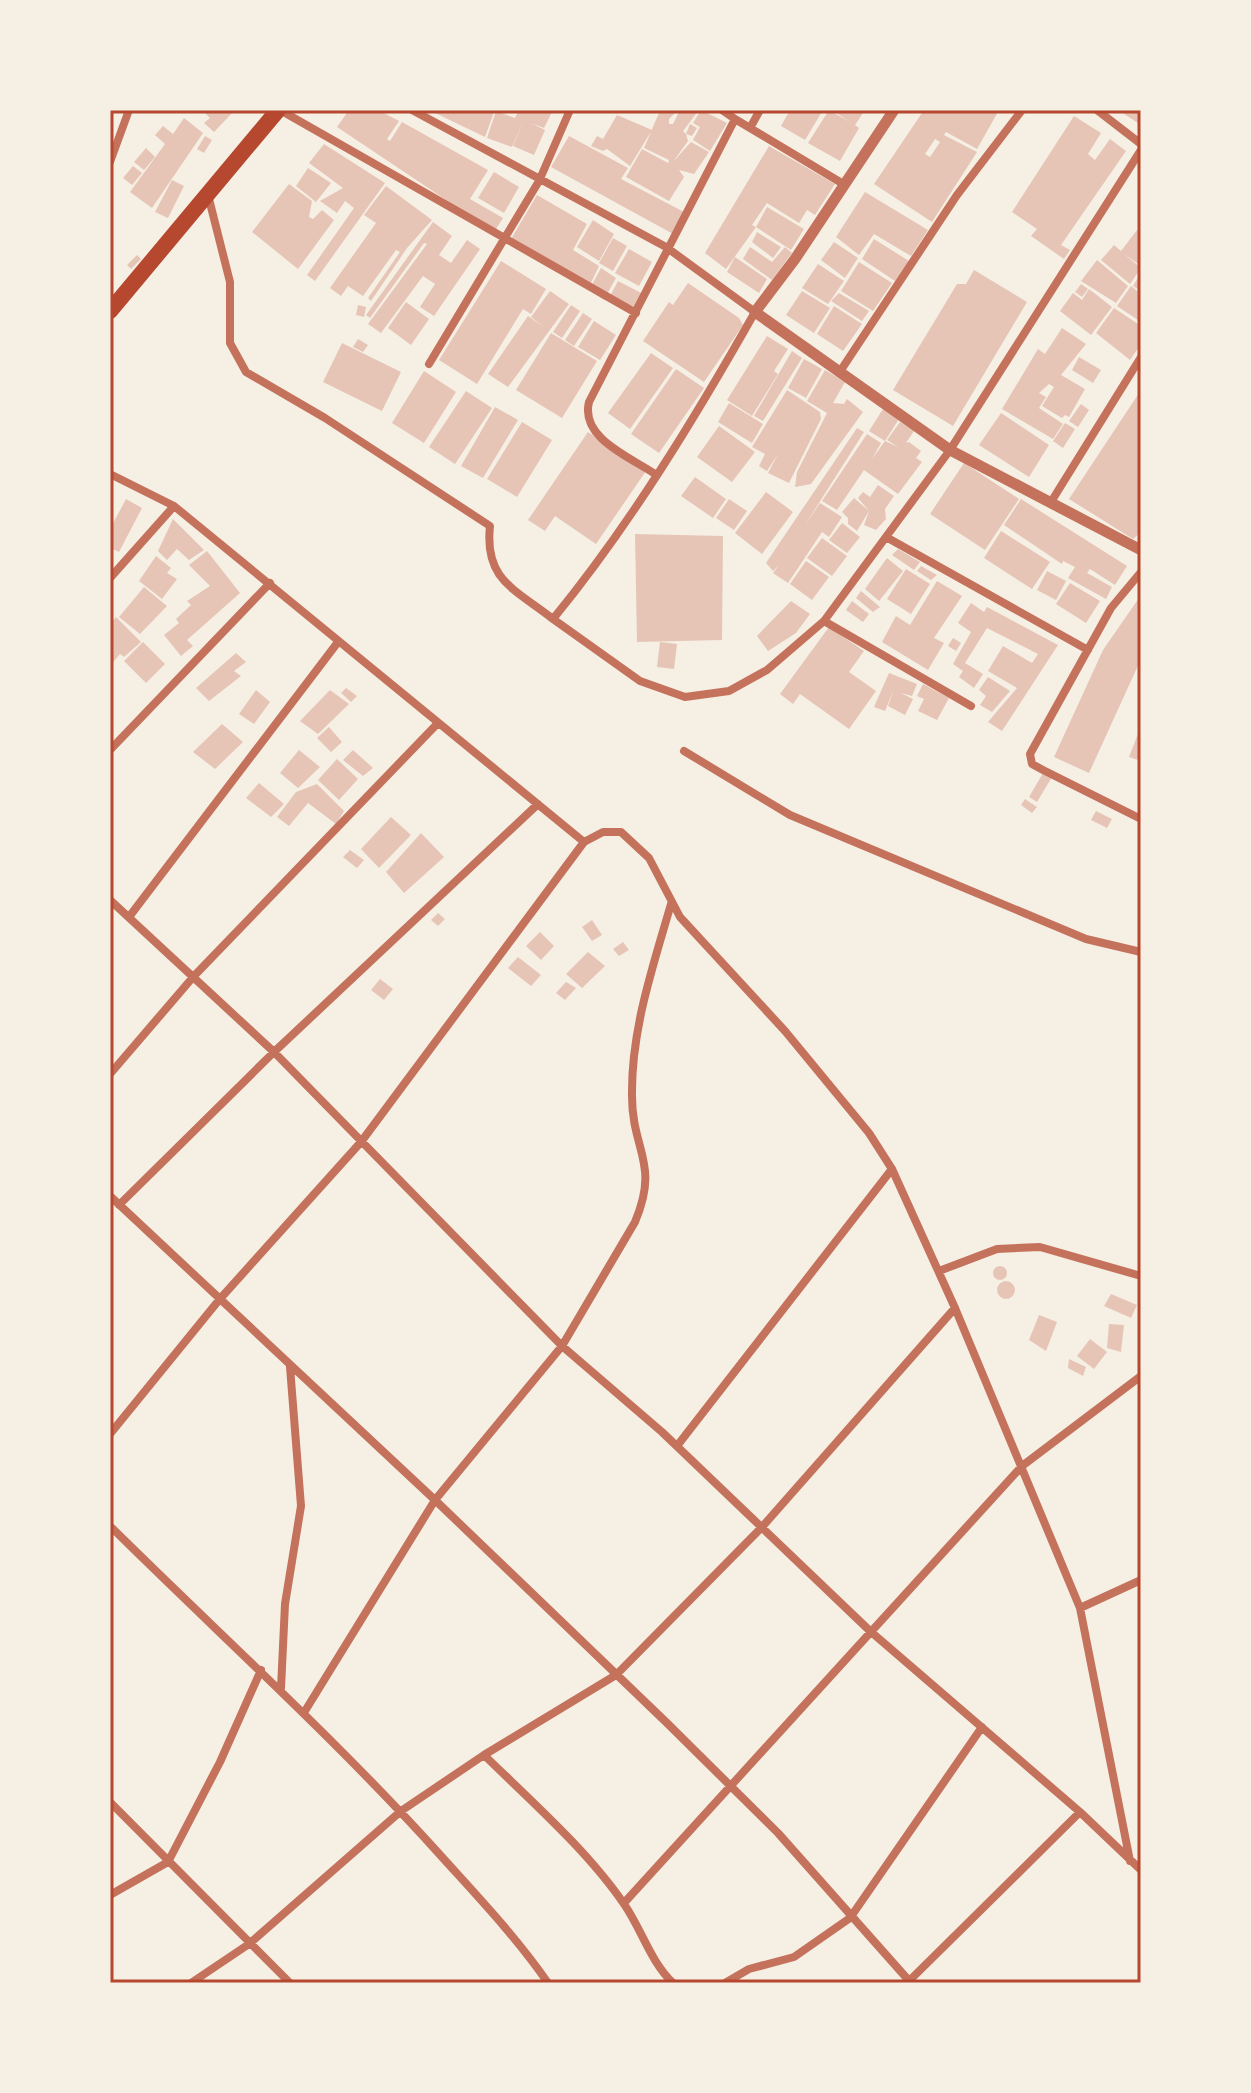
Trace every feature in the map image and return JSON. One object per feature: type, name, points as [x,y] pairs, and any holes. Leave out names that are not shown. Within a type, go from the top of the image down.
[{"type":"highway","points":[[110,311],[279,110]]},
{"type":"street","points":[[110,162],[129,110]]},
{"type":"street","points":[[279,110],[636,313]]},
{"type":"street","points":[[412,110],[666,247],[838,374],[950,450],[1141,550]]},
{"type":"street","points":[[429,364],[539,181],[570,110]]},
{"type":"street","points":[[722,110],[845,185]]},
{"type":"street","points":[[750,128],[760,110]]},
{"type":"street","points":[[553,619],[595,567],[712,387],[755,312],[894,110]]},
{"type":"street","points":[[838,374],[957,195],[1022,110]]},
{"type":"street","points":[[208,194],[230,282],[230,343],[246,372],[325,418],[490,526],[488,545],[494,573],[640,681],[685,697],[729,691],[767,670],[824,621],[950,450],[1141,147],[1097,110]]},
{"type":"street","points":[[655,474],[603,439],[588,423],[587,412],[666,247],[735,119]]},
{"type":"street","points":[[1051,502],[1141,357]]},
{"type":"street","points":[[110,474],[174,506],[584,842]]},
{"type":"street","points":[[110,578],[174,506]]},
{"type":"street","points":[[886,537],[1088,650]]},
{"type":"street","points":[[1141,572],[1111,608],[1030,754],[1032,764],[1141,819]]},
{"type":"street","points":[[110,750],[270,583]]},
{"type":"street","points":[[824,621],[971,706]]},
{"type":"street","points":[[129,917],[338,642]]},
{"type":"street","points":[[110,1074],[194,976],[438,723]]},
{"type":"street","points":[[684,751],[790,815],[1086,939],[1141,952]]},
{"type":"street","points":[[119,1205],[274,1052],[538,804]]},
{"type":"street","points":[[110,1434],[219,1300],[361,1142],[584,842],[612,831],[631,838],[649,858],[671,904],[697,937],[785,1031],[869,1133],[892,1169],[955,1308],[1080,1608],[1130,1861]]},
{"type":"street","points":[[305,1711],[435,1500],[562,1346],[635,1222],[647,1187],[632,1097],[634,1059],[648,982],[671,904]]},
{"type":"street","points":[[112,905],[129,917],[274,1052],[562,1346],[677,1446],[870,1631],[1080,1812],[1141,1870]]},
{"type":"street","points":[[677,1446],[892,1169]]},
{"type":"street","points":[[110,1196],[435,1500],[778,1833],[909,1982],[1080,1812]]},
{"type":"street","points":[[939,1271],[997,1249],[1040,1247],[1141,1276]]},
{"type":"street","points":[[191,1983],[249,1944],[401,1811],[484,1755],[616,1675],[762,1527],[955,1308]]},
{"type":"street","points":[[281,1688],[285,1604],[301,1506],[290,1366]]},
{"type":"street","points":[[624,1903],[732,1788],[870,1631],[1022,1466],[1141,1376]]},
{"type":"street","points":[[110,1526],[305,1711],[401,1811],[506,1928],[548,1983]]},
{"type":"street","points":[[1080,1608],[1141,1580]]},
{"type":"street","points":[[110,1895],[168,1862],[220,1762],[261,1670]]},
{"type":"street","points":[[725,1983],[749,1969],[776,1964],[806,1950],[850,1918],[982,1727]]},
{"type":"street","points":[[484,1755],[624,1903],[658,1965],[673,1983]]},
{"type":"street","points":[[110,1802],[290,1983]]},
{"type":"building","points":[[209,110],[235,110],[214,132],[204,123],[210,118],[205,113]]},
{"type":"building","points":[[349,110],[378,110],[399,121],[387,139],[390,141],[402,122],[488,170],[470,199],[503,218],[494,232],[337,127]]},
{"type":"building","points":[[429,110],[491,110],[494,112],[485,137]]},
{"type":"building","points":[[519,110],[553,110],[544,128],[531,123],[545,130],[534,155],[513,146],[524,120],[512,147],[487,138],[496,111],[515,118]]},
{"type":"building","points":[[655,110],[678,110],[669,119],[669,124],[673,124],[680,110],[699,110],[683,131],[688,141],[673,162],[691,142],[709,152],[694,174],[679,170],[684,177],[669,201],[626,177],[642,149],[668,163],[669,160],[644,148],[659,113]]},
{"type":"building","points":[[701,110],[727,123],[710,151],[693,140],[700,127],[693,123]]},
{"type":"building","points":[[790,110],[823,110],[805,140],[781,126]]},
{"type":"building","points":[[829,110],[850,122],[832,110],[865,110],[855,125],[859,128],[840,161],[808,143]]},
{"type":"building","points":[[924,110],[999,110],[977,149],[946,132],[944,135],[977,152],[932,222],[874,184]],"holes":[[[935,139],[940,142],[930,157],[925,154]]]},
{"type":"building","points":[[1118,110],[1141,110],[1141,125]]},
{"type":"building","points":[[617,115],[652,130],[630,166],[607,149],[603,151],[591,146],[597,136],[603,139]]},
{"type":"building","points":[[1074,116],[1101,133],[1088,154],[1095,160],[1110,139],[1126,151],[1061,245],[1070,250],[1064,259],[1031,236],[1037,229],[1012,212]]},
{"type":"building","points":[[184,118],[203,133],[152,208],[130,192],[165,144],[155,135],[163,126],[173,134]]},
{"type":"building","points":[[690,124],[697,128],[692,136],[686,134]]},
{"type":"building","points":[[205,136],[212,140],[204,153],[197,149]]},
{"type":"building","points":[[569,136],[628,168],[621,179],[686,213],[675,235],[551,167]]},
{"type":"building","points":[[324,144],[385,183],[315,281],[307,275],[354,208],[345,201],[337,213],[320,201],[343,188],[309,163]]},
{"type":"building","points":[[769,146],[835,184],[815,215],[807,210],[799,223],[767,203],[752,225],[756,227],[726,269],[705,253]]},
{"type":"building","points":[[146,148],[155,157],[144,170],[134,162]]},
{"type":"building","points":[[133,166],[142,173],[132,185],[123,178]]},
{"type":"building","points":[[308,168],[331,183],[316,202],[296,186]]},
{"type":"building","points":[[494,172],[519,187],[504,213],[478,198]]},
{"type":"building","points":[[172,180],[184,186],[168,218],[155,212]]},
{"type":"building","points":[[289,184],[312,201],[309,217],[313,219],[322,210],[334,220],[298,269],[252,232]]},
{"type":"building","points":[[386,186],[432,220],[407,248],[371,301],[368,298],[400,252],[396,250],[363,296],[348,286],[341,296],[330,288],[376,223],[364,215]]},
{"type":"building","points":[[865,192],[928,230],[911,256],[874,234],[859,255],[836,237]]},
{"type":"building","points":[[537,195],[587,224],[573,250],[599,266],[588,289],[511,239]]},
{"type":"building","points":[[767,207],[804,229],[791,250],[756,227]]},
{"type":"building","points":[[593,220],[614,234],[599,261],[577,247]]},
{"type":"building","points":[[433,222],[452,236],[439,255],[451,263],[467,240],[480,249],[434,316],[420,307],[435,284],[423,276],[381,333],[368,324],[427,244],[424,243],[370,318],[366,315]]},
{"type":"building","points":[[1137,230],[1141,233],[1141,266],[1124,254],[1141,268],[1130,284],[1101,260],[1114,245],[1121,251]]},
{"type":"building","points":[[757,232],[781,247],[773,258],[752,242]]},
{"type":"building","points":[[613,238],[627,246],[613,271],[599,263]]},
{"type":"building","points":[[874,239],[909,261],[895,281],[862,259]]},
{"type":"building","points":[[834,242],[858,258],[845,278],[821,260]]},
{"type":"building","points":[[750,247],[772,262],[785,247],[792,253],[772,280],[743,259]]},
{"type":"building","points":[[629,249],[652,262],[639,286],[615,273]]},
{"type":"building","points":[[137,255],[141,259],[131,269],[127,265]]},
{"type":"building","points":[[735,257],[767,279],[759,293],[727,272]]},
{"type":"building","points":[[1097,260],[1128,286],[1116,303],[1081,281]]},
{"type":"building","points":[[501,261],[546,289],[531,314],[523,309],[477,384],[439,360]]},
{"type":"building","points":[[859,262],[892,283],[873,311],[841,291]]},
{"type":"building","points":[[818,264],[844,281],[828,304],[802,288]]},
{"type":"building","points":[[601,268],[616,278],[604,300],[589,290]]},
{"type":"building","points":[[974,270],[1027,302],[953,426],[893,390],[957,284],[966,284]]},
{"type":"building","points":[[1141,273],[1141,291],[1133,286]]},
{"type":"building","points":[[618,281],[645,295],[637,310],[610,296]]},
{"type":"building","points":[[688,283],[739,318],[743,325],[704,382],[643,341],[669,302],[673,305]]},
{"type":"building","points":[[1081,284],[1088,289],[1082,297],[1075,292]]},
{"type":"building","points":[[1131,286],[1141,294],[1141,322],[1117,306]]},
{"type":"building","points":[[1089,289],[1112,307],[1091,335],[1060,311],[1073,293],[1082,300]]},
{"type":"building","points":[[550,291],[569,304],[508,387],[488,374],[528,316],[545,328],[531,317]]},
{"type":"building","points":[[802,291],[830,308],[814,333],[786,315]]},
{"type":"building","points":[[839,293],[869,311],[862,321],[831,301]]},
{"type":"building","points":[[406,302],[429,319],[411,345],[388,328]]},
{"type":"building","points":[[358,305],[366,307],[364,317],[356,315]]},
{"type":"building","points":[[571,305],[580,311],[562,338],[553,332]]},
{"type":"building","points":[[834,306],[862,324],[843,351],[817,334]]},
{"type":"building","points":[[1114,308],[1141,326],[1141,344],[1130,360],[1096,333]]},
{"type":"building","points":[[583,313],[592,319],[574,346],[565,340]]},
{"type":"building","points":[[594,321],[616,335],[600,360],[578,347]]},
{"type":"building","points":[[1062,328],[1086,344],[1061,375],[1085,389],[1069,417],[1065,415],[1062,418],[1042,406],[1054,387],[1049,384],[1039,393],[1046,397],[1039,408],[1063,424],[1053,439],[1002,409],[1038,349],[1045,354]]},
{"type":"building","points":[[551,333],[597,361],[562,418],[516,390]]},
{"type":"building","points":[[767,336],[788,349],[774,371],[778,374],[752,416],[727,400]]},
{"type":"building","points":[[358,339],[368,345],[363,352],[353,347]]},
{"type":"building","points":[[342,343],[401,372],[382,411],[323,382]]},
{"type":"building","points":[[792,351],[802,358],[763,421],[754,416]]},
{"type":"building","points":[[651,353],[673,368],[630,429],[608,413]]},
{"type":"building","points":[[1079,357],[1101,370],[1093,383],[1072,370]]},
{"type":"building","points":[[804,359],[822,369],[806,398],[788,388]]},
{"type":"building","points":[[676,369],[704,388],[659,453],[631,434]]},
{"type":"building","points":[[825,370],[845,382],[833,403],[844,404],[847,399],[863,412],[811,484],[795,487],[797,472],[827,413],[807,401]]},
{"type":"building","points":[[424,371],[456,392],[424,443],[392,423]]},
{"type":"building","points":[[787,390],[820,412],[821,419],[789,483],[768,473],[778,454],[767,471],[759,466],[765,454],[752,447]]},
{"type":"building","points":[[1141,390],[1141,532],[1133,539],[1069,499]]},
{"type":"building","points":[[466,391],[492,408],[455,464],[429,447]]},
{"type":"building","points":[[729,403],[763,424],[752,443],[718,422]]},
{"type":"building","points":[[1081,404],[1089,410],[1078,427],[1069,421]]},
{"type":"building","points":[[495,407],[518,420],[483,478],[461,466]]},
{"type":"building","points":[[883,409],[899,419],[885,441],[869,431]]},
{"type":"building","points":[[1001,413],[1049,445],[1029,477],[979,445]]},
{"type":"building","points":[[522,422],[552,440],[517,497],[487,479]]},
{"type":"building","points":[[900,422],[914,431],[906,443],[921,451],[916,458],[922,462],[898,494],[864,470],[837,510],[822,501],[867,434],[881,443],[872,459],[885,441],[898,447],[887,440]]},
{"type":"building","points":[[1065,423],[1075,429],[1063,448],[1053,441]]},
{"type":"building","points":[[719,426],[755,452],[732,482],[697,457]]},
{"type":"building","points":[[857,428],[864,432],[805,525],[820,503],[842,517],[829,537],[822,532],[788,583],[773,573],[779,565],[773,571],[766,563]]},
{"type":"building","points":[[588,432],[646,471],[596,544],[555,516],[545,531],[528,520]]},
{"type":"building","points":[[964,463],[1019,499],[985,550],[930,514]]},
{"type":"building","points":[[695,477],[726,499],[713,518],[681,496]]},
{"type":"building","points":[[878,485],[894,496],[885,509],[886,519],[876,530],[864,525],[869,511],[858,498],[863,492],[870,497]]},
{"type":"building","points":[[766,492],[793,512],[762,554],[735,533]]},
{"type":"building","points":[[854,498],[869,511],[857,531],[848,524],[848,518],[842,512]]},
{"type":"building","points":[[126,499],[142,508],[119,552],[110,548],[110,529]]},
{"type":"building","points":[[729,499],[747,511],[734,530],[716,518]]},
{"type":"building","points":[[1021,499],[1127,566],[1115,585],[1090,569],[1087,573],[1112,587],[1106,599],[1068,578],[1075,567],[1063,561],[1062,564],[1004,525]]},
{"type":"building","points":[[173,519],[204,550],[189,560],[177,549],[167,560],[158,551]]},
{"type":"building","points":[[842,523],[860,537],[847,553],[829,540]]},
{"type":"building","points":[[1001,531],[1050,562],[1032,589],[984,558]]},
{"type":"building","points":[[635,534],[723,536],[722,640],[637,642]]},
{"type":"building","points":[[822,538],[847,556],[832,576],[807,558]]},
{"type":"building","points":[[898,549],[920,562],[914,570],[892,555]]},
{"type":"building","points":[[207,551],[240,593],[187,640],[193,646],[181,656],[164,635],[179,623],[176,619],[191,605],[187,601],[210,586],[189,565]]},
{"type":"building","points":[[156,556],[171,568],[167,573],[177,579],[162,599],[139,581]]},
{"type":"building","points":[[887,558],[903,571],[879,601],[865,589]]},
{"type":"building","points":[[806,561],[829,577],[812,600],[790,584]]},
{"type":"building","points":[[921,566],[937,575],[931,580],[917,571]]},
{"type":"building","points":[[906,569],[930,584],[911,614],[887,599]]},
{"type":"building","points":[[1047,571],[1066,581],[1056,600],[1037,590]]},
{"type":"building","points":[[937,581],[962,596],[934,638],[944,643],[928,670],[882,642],[896,616],[910,625]]},
{"type":"building","points":[[1070,583],[1100,601],[1086,623],[1056,604]]},
{"type":"building","points":[[144,587],[167,606],[140,634],[119,617]]},
{"type":"building","points":[[861,591],[880,607],[873,612],[856,598]]},
{"type":"building","points":[[1141,595],[1141,659],[1089,773],[1054,757],[1103,650]]},
{"type":"building","points":[[791,601],[810,614],[796,633],[768,651],[757,636]]},
{"type":"building","points":[[852,601],[869,614],[863,622],[846,610]]},
{"type":"building","points":[[971,603],[984,612],[987,607],[1058,645],[1002,731],[988,722],[1017,688],[988,671],[1003,646],[1032,663],[1038,654],[987,628],[965,663],[983,674],[974,688],[959,677],[963,671],[953,664],[971,632],[958,623]]},
{"type":"building","points":[[116,617],[141,642],[124,657],[120,654],[110,666],[110,624]]},
{"type":"building","points":[[829,627],[864,651],[849,672],[876,691],[849,729],[800,694],[793,704],[780,694]]},
{"type":"building","points":[[953,638],[961,643],[956,651],[948,646]]},
{"type":"building","points":[[143,642],[165,664],[146,683],[124,661]]},
{"type":"building","points":[[660,642],[677,644],[674,669],[657,667]]},
{"type":"building","points":[[236,653],[246,662],[234,671],[241,676],[209,701],[196,688]]},
{"type":"building","points":[[889,673],[917,684],[912,696],[901,693],[913,699],[905,715],[888,706],[894,689],[885,711],[874,707]]},
{"type":"building","points":[[988,677],[1010,691],[992,712],[980,705],[986,696],[979,690]]},
{"type":"building","points":[[923,684],[949,698],[937,720],[918,711],[924,699],[917,696]]},
{"type":"building","points":[[346,688],[357,696],[351,702],[341,693]]},
{"type":"building","points":[[256,690],[270,702],[254,724],[239,714]]},
{"type":"building","points":[[330,690],[349,704],[318,734],[300,721]]},
{"type":"building","points":[[222,724],[243,742],[215,769],[193,752]]},
{"type":"building","points":[[1141,726],[1141,761],[1129,757]]},
{"type":"building","points":[[329,727],[342,742],[331,752],[317,738]]},
{"type":"building","points":[[299,750],[320,767],[298,788],[280,773]]},
{"type":"building","points":[[353,750],[373,768],[363,776],[343,760]]},
{"type":"building","points":[[337,759],[358,779],[339,800],[318,780]]},
{"type":"building","points":[[1043,773],[1052,777],[1037,802],[1029,797]]},
{"type":"building","points":[[259,783],[284,804],[271,817],[246,798]]},
{"type":"building","points":[[317,784],[344,811],[336,824],[308,803],[289,826],[277,817],[296,792]]},
{"type":"building","points":[[1025,799],[1037,807],[1032,813],[1021,805]]},
{"type":"building","points":[[1096,811],[1112,819],[1107,828],[1091,820]]},
{"type":"building","points":[[391,817],[411,835],[379,868],[361,849]]},
{"type":"building","points":[[421,833],[444,857],[404,893],[386,872]]},
{"type":"building","points":[[350,850],[364,860],[357,868],[343,857]]},
{"type":"building","points":[[438,913],[445,919],[438,926],[431,920]]},
{"type":"building","points":[[592,920],[602,935],[592,941],[582,927]]},
{"type":"building","points":[[540,932],[554,946],[541,960],[526,946]]},
{"type":"building","points":[[623,942],[629,950],[619,956],[613,949]]},
{"type":"building","points":[[588,952],[605,966],[582,988],[566,974]]},
{"type":"building","points":[[518,957],[541,975],[531,986],[508,968]]},
{"type":"building","points":[[380,979],[393,989],[384,1000],[371,990]]},
{"type":"building","points":[[566,982],[576,988],[565,1000],[556,993]]},
{"type":"building","points":[[1000,1266],[1007,1273],[1000,1280],[993,1273]]},
{"type":"building","points":[[1002,1281],[1010,1281],[1015,1290],[1013,1297],[1002,1299],[997,1294],[997,1286]]},
{"type":"building","points":[[1111,1294],[1137,1305],[1131,1318],[1104,1306]]},
{"type":"building","points":[[1039,1315],[1057,1322],[1046,1351],[1029,1340]]},
{"type":"building","points":[[1109,1324],[1124,1325],[1121,1352],[1107,1348]]},
{"type":"building","points":[[1090,1339],[1107,1352],[1094,1369],[1077,1356]]},
{"type":"building","points":[[1069,1359],[1086,1367],[1083,1376],[1068,1368]]}]
